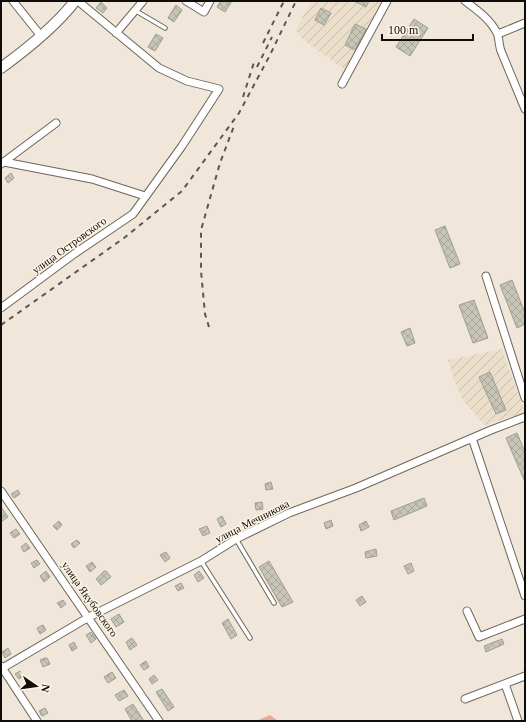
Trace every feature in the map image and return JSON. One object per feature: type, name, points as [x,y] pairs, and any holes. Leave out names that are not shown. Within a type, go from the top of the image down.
[{"type":"street","points":[[14,1],[40,36]]},
{"type":"street","points":[[1,68],[27,49],[67,12],[74,1]]},
{"type":"street","points":[[78,1],[116,33],[144,1]]},
{"type":"street","points":[[186,1],[204,12],[210,1]]},
{"type":"street","points":[[342,84],[387,1]]},
{"type":"street","points":[[465,1],[487,18],[498,34],[498,43],[501,52],[525,110]]},
{"type":"street","points":[[498,34],[525,23]]},
{"type":"street","name":"улица Островского","points":[[1,308],[74,254],[134,214],[145,196],[182,146],[219,89],[187,81],[159,68],[116,33]]},
{"type":"street","points":[[2,163],[56,123]]},
{"type":"street","points":[[2,163],[92,179],[145,196]]},
{"type":"street","points":[[486,276],[525,398]]},
{"type":"street","name":"улица Мечникова","points":[[1,668],[89,618],[201,561],[236,539],[289,513],[356,488],[525,417]]},
{"type":"street","points":[[472,438],[525,596]]},
{"type":"street","name":"улица Якубовского","points":[[1,491],[159,721]]},
{"type":"street","points":[[467,611],[479,637],[525,619]]},
{"type":"street","points":[[1,668],[37,721]]},
{"type":"street","points":[[465,699],[525,676]]},
{"type":"street","points":[[505,684],[518,721]]},
{"type":"lane","points":[[136,11],[165,28]]},
{"type":"lane","points":[[236,539],[274,603]]},
{"type":"lane","points":[[201,561],[250,638]]},
{"type":"shaded area","points":[[311,1],[381,1],[346,70],[303,40],[296,30]]},
{"type":"shaded area","points":[[502,349],[525,413],[485,425],[464,402],[455,383],[448,360]]},
{"type":"green space","points":[[270,715],[278,721],[256,721]]},
{"type":"building","points":[[221,1],[232,1],[225,12],[217,7]]},
{"type":"building","points":[[354,1],[369,1],[366,7]]},
{"type":"building","points":[[101,2],[107,8],[103,13],[96,8]]},
{"type":"building","points":[[176,5],[182,10],[174,22],[168,18]]},
{"type":"building","points":[[321,8],[331,13],[324,25],[315,20]]},
{"type":"building","points":[[414,19],[428,28],[410,56],[396,47]]},
{"type":"building","points":[[355,24],[366,29],[355,50],[345,45]]},
{"type":"building","points":[[156,34],[163,38],[155,51],[148,47]]},
{"type":"building","points":[[11,173],[14,178],[8,183],[5,178]]},
{"type":"building","points":[[445,226],[460,264],[450,268],[435,230]]},
{"type":"building","points":[[512,280],[525,313],[525,324],[517,328],[500,285]]},
{"type":"building","points":[[474,300],[488,338],[473,343],[459,305]]},
{"type":"building","points":[[410,328],[415,343],[407,346],[401,332]]},
{"type":"building","points":[[490,372],[506,410],[496,414],[479,377]]},
{"type":"building","points":[[517,433],[525,452],[525,482],[506,438]]},
{"type":"building","points":[[271,482],[273,489],[266,490],[265,484]]},
{"type":"building","points":[[18,490],[20,494],[14,498],[11,494]]},
{"type":"building","points":[[424,498],[427,506],[394,520],[391,511]]},
{"type":"building","points":[[262,502],[263,509],[256,510],[255,503]]},
{"type":"building","points":[[1,507],[8,517],[1,522]]},
{"type":"building","points":[[222,516],[226,524],[221,527],[217,519]]},
{"type":"building","points":[[331,520],[333,526],[326,529],[324,523]]},
{"type":"building","points":[[59,521],[62,525],[57,530],[53,526]]},
{"type":"building","points":[[366,521],[369,527],[361,531],[359,525]]},
{"type":"building","points":[[207,526],[210,533],[203,536],[199,529]]},
{"type":"building","points":[[16,529],[20,534],[14,538],[10,533]]},
{"type":"building","points":[[77,540],[80,543],[74,548],[71,544]]},
{"type":"building","points":[[26,543],[30,548],[24,552],[21,547]]},
{"type":"building","points":[[376,549],[377,556],[366,558],[365,552]]},
{"type":"building","points":[[166,552],[170,558],[165,562],[160,555]]},
{"type":"building","points":[[37,560],[40,564],[34,568],[31,563]]},
{"type":"building","points":[[269,561],[293,602],[282,607],[259,567]]},
{"type":"building","points":[[92,562],[96,567],[90,572],[86,566]]},
{"type":"building","points":[[411,563],[414,571],[408,574],[404,566]]},
{"type":"building","points":[[46,571],[50,577],[44,582],[40,576]]},
{"type":"building","points":[[104,571],[106,571],[111,577],[101,585],[96,579]]},
{"type":"building","points":[[199,571],[204,578],[198,582],[194,575]]},
{"type":"building","points":[[181,583],[184,588],[178,591],[175,586]]},
{"type":"building","points":[[362,596],[366,602],[360,606],[356,600]]},
{"type":"building","points":[[63,600],[66,604],[61,608],[57,603]]},
{"type":"building","points":[[119,614],[124,622],[116,627],[111,619]]},
{"type":"building","points":[[228,619],[237,635],[231,639],[222,623]]},
{"type":"building","points":[[43,625],[46,630],[40,634],[37,628]]},
{"type":"building","points":[[91,632],[96,639],[91,643],[86,635]]},
{"type":"building","points":[[132,638],[137,645],[130,650],[126,642]]},
{"type":"building","points":[[502,639],[504,644],[486,652],[484,646]]},
{"type":"building","points":[[74,642],[77,648],[72,651],[69,645]]},
{"type":"building","points":[[8,648],[11,654],[5,658],[2,652]]},
{"type":"building","points":[[47,658],[50,664],[43,667],[40,660]]},
{"type":"building","points":[[146,661],[149,667],[144,670],[140,665]]},
{"type":"building","points":[[20,671],[23,676],[19,679],[15,674]]},
{"type":"building","points":[[112,672],[116,678],[108,683],[104,677]]},
{"type":"building","points":[[154,675],[158,680],[152,684],[149,679]]},
{"type":"building","points":[[162,689],[174,707],[168,711],[156,692]]},
{"type":"building","points":[[124,690],[128,696],[119,701],[115,695]]},
{"type":"building","points":[[133,704],[144,721],[132,721],[125,709]]},
{"type":"building","points":[[45,708],[48,713],[42,716],[39,711]]},
{"type":"railway","points":[[263,43],[284,1]]},
{"type":"railway","points":[[1,325],[124,238],[182,191],[239,113],[270,55],[296,1]]},
{"type":"railway","points":[[257,67],[272,37]]},
{"type":"railway","points":[[243,97],[255,59]]},
{"type":"railway","points":[[209,327],[205,314],[201,271],[201,230],[220,163],[234,126]]}]
